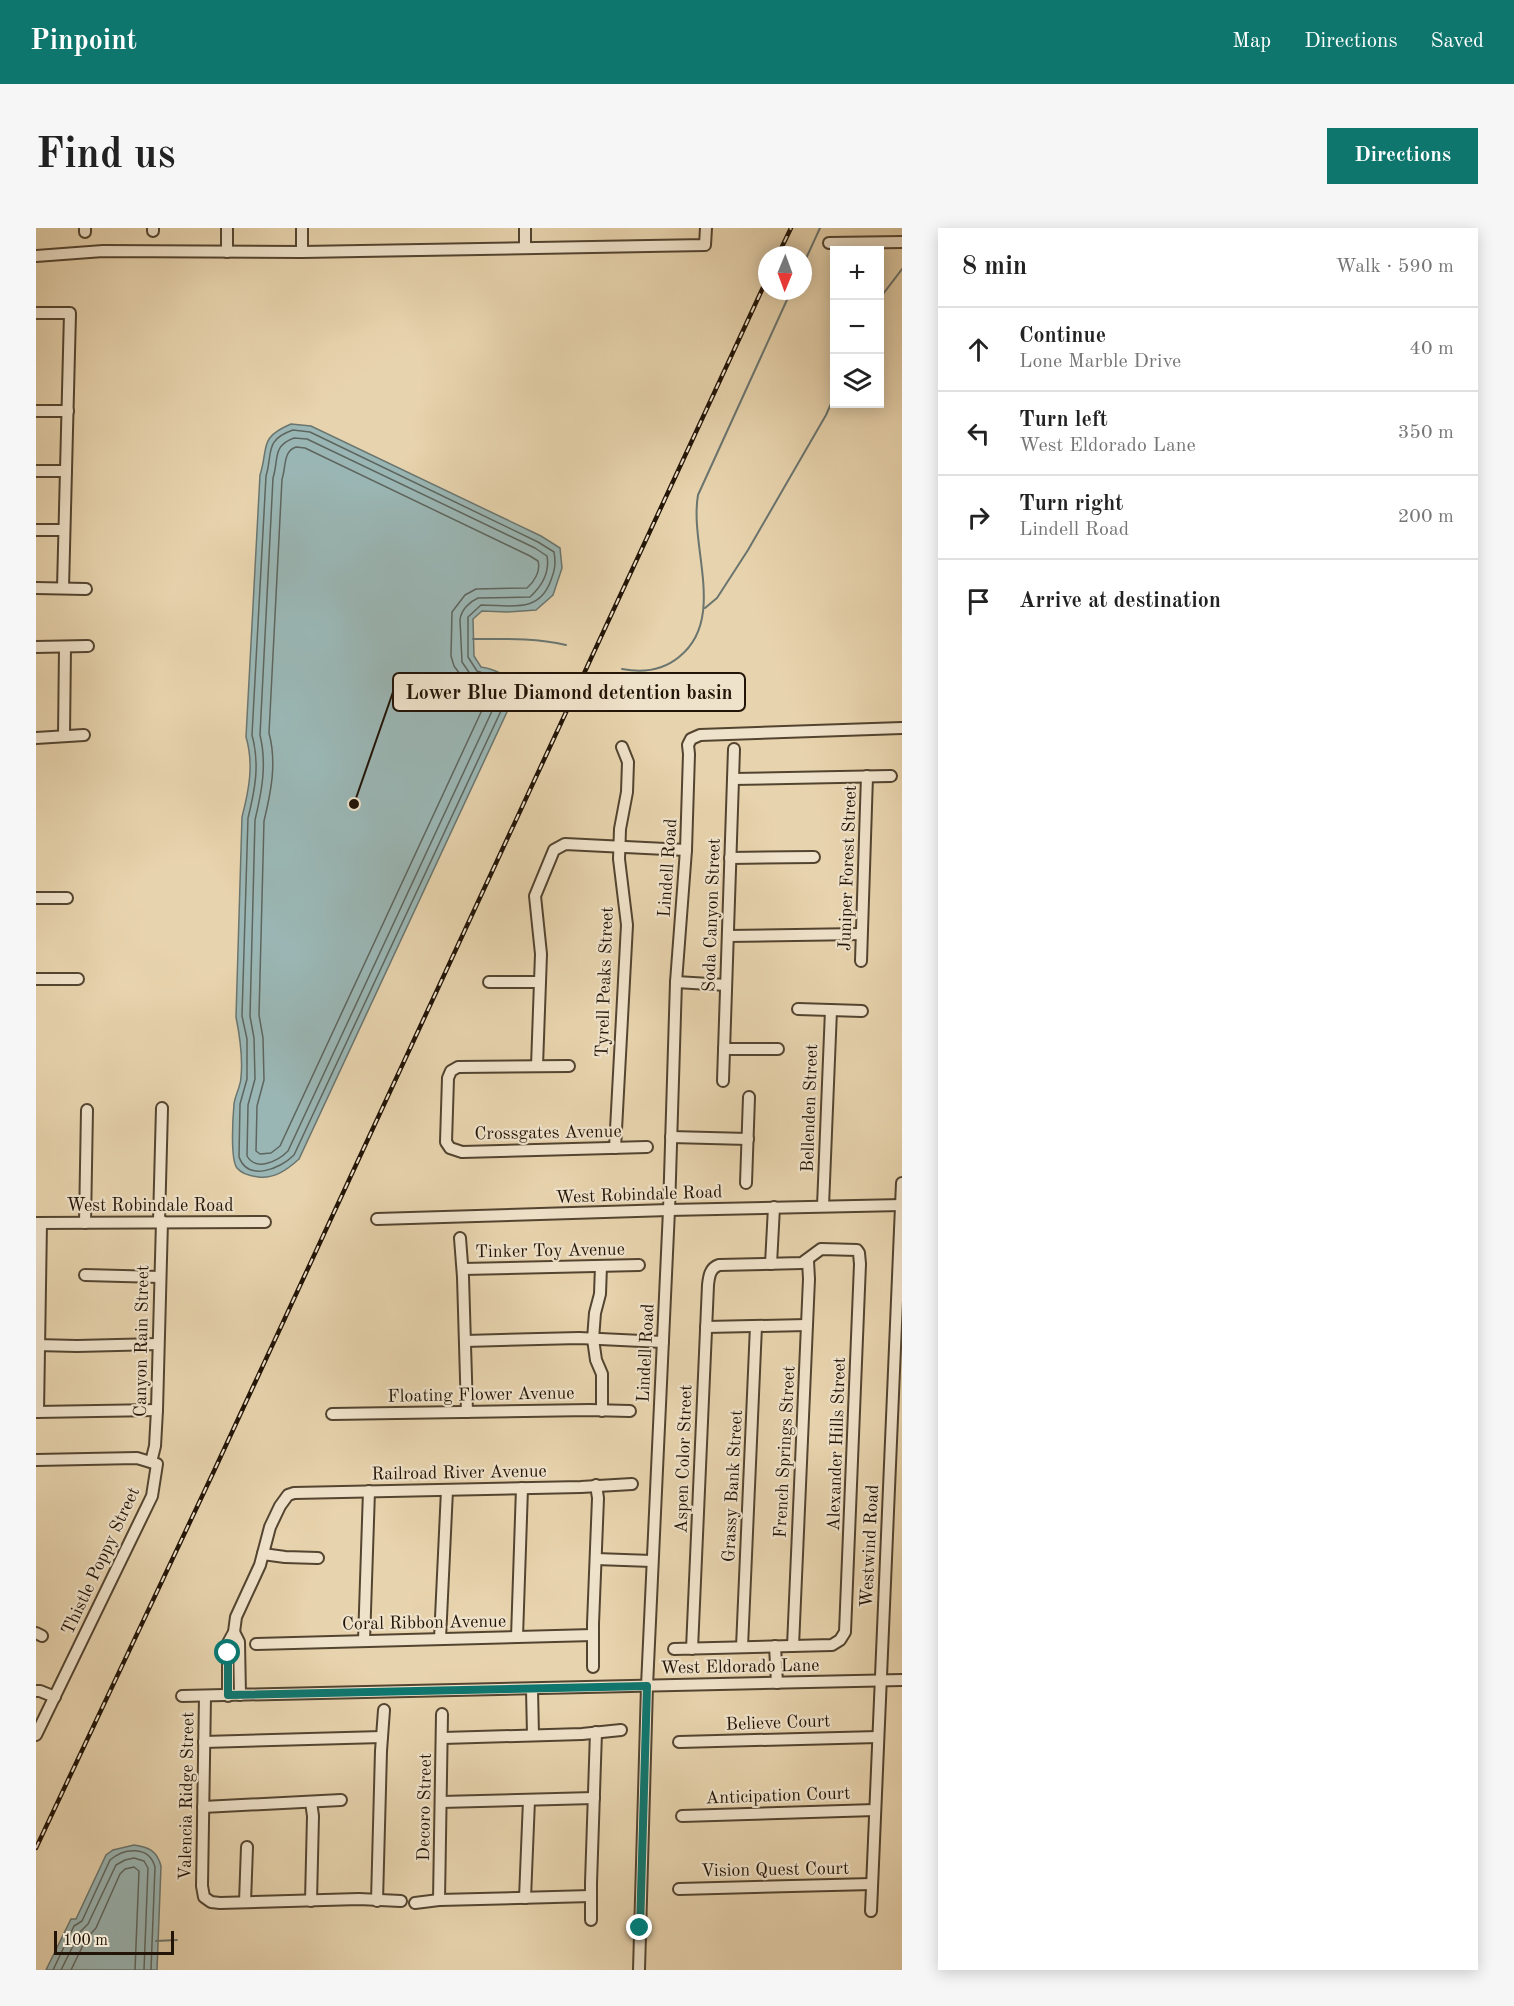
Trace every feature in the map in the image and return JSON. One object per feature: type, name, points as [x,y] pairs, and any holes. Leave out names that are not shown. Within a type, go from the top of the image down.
[{"type":"street","points":[[227,228],[227,252]]},
{"type":"street","points":[[302,228],[302,252]]},
{"type":"street","points":[[525,228],[525,246]]},
{"type":"street","points":[[36,256],[103,251],[302,252],[525,246],[705,245],[706,228]]},
{"type":"street","points":[[829,243],[902,242]]},
{"type":"street","points":[[36,313],[70,313],[63,588]]},
{"type":"street","points":[[36,411],[68,411]]},
{"type":"street","points":[[36,471],[66,471]]},
{"type":"street","points":[[36,530],[63,530]]},
{"type":"street","points":[[36,588],[86,589]]},
{"type":"street","points":[[64,735],[65,646]]},
{"type":"street","points":[[36,647],[88,646]]},
{"type":"street","name":"Lindell Road","points":[[639,1970],[647,1686],[669,1210],[676,982],[686,850],[689,754],[687,745],[691,739],[708,734],[902,728]]},
{"type":"street","points":[[36,738],[84,735]]},
{"type":"street","name":"Tyrell Peaks Street","points":[[615,1148],[627,925],[619,846],[628,777],[628,762],[622,747]]},
{"type":"street","name":"Soda Canyon Street","points":[[723,1081],[734,749]]},
{"type":"street","name":"Juniper Forest Street","points":[[861,961],[867,776]]},
{"type":"street","points":[[733,779],[891,776]]},
{"type":"street","points":[[569,1066],[537,1066],[541,942],[535,896],[554,850],[565,844],[686,850]]},
{"type":"street","points":[[730,858],[814,857]]},
{"type":"street","points":[[36,898],[67,897]]},
{"type":"street","points":[[728,936],[861,934]]},
{"type":"street","points":[[36,979],[78,979]]},
{"type":"street","points":[[489,982],[540,982]]},
{"type":"street","points":[[676,982],[726,985]]},
{"type":"street","points":[[798,1009],[862,1011]]},
{"type":"street","name":"Bellenden Street","points":[[823,1206],[831,1010]]},
{"type":"street","points":[[724,1049],[778,1049]]},
{"type":"street","name":"Crossgates Avenue","points":[[537,1066],[458,1067],[451,1071],[448,1078],[446,1142],[450,1148],[462,1152],[647,1147]]},
{"type":"street","points":[[746,1183],[749,1097]]},
{"type":"street","name":"Canyon Rain Street","points":[[154,1463],[158,1410],[162,1108]]},
{"type":"street","points":[[86,1222],[87,1110]]},
{"type":"street","points":[[671,1137],[747,1139]]},
{"type":"street","name":"Westwind Road","points":[[871,1911],[902,1183]]},
{"type":"street","name":"West Robindale Road","points":[[377,1219],[902,1205]]},
{"type":"street","points":[[774,1207],[771,1264],[808,1261]]},
{"type":"street","name":"West Robindale Road","points":[[39,1223],[265,1222]]},
{"type":"street","points":[[39,1223],[37,1412],[158,1410]]},
{"type":"street","points":[[460,1238],[467,1412]]},
{"type":"street","name":"Alexander Hills Street","points":[[793,1646],[832,1645],[840,1640],[845,1632],[854,1453],[859,1253],[857,1250],[821,1249],[817,1250],[808,1261]]},
{"type":"street","name":"French Springs Street","points":[[793,1646],[808,1261]]},
{"type":"street","name":"Aspen Color Street","points":[[692,1649],[708,1285],[711,1270],[720,1265],[771,1264]]},
{"type":"street","name":"Tinker Toy Avenue","points":[[462,1269],[639,1265]]},
{"type":"street","points":[[601,1266],[600,1294],[592,1338],[596,1360],[602,1374],[602,1411]]},
{"type":"street","points":[[85,1275],[160,1277]]},
{"type":"street","points":[[706,1327],[807,1325]]},
{"type":"street","name":"Grassy Bank Street","points":[[742,1647],[756,1326]]},
{"type":"street","points":[[465,1341],[592,1338],[663,1342]]},
{"type":"street","points":[[37,1345],[158,1344]]},
{"type":"street","name":"Floating Flower Avenue","points":[[332,1414],[630,1412]]},
{"type":"street","points":[[36,1460],[137,1458],[154,1463]]},
{"type":"street","name":"Thistle Poppy Street","points":[[36,1735],[152,1496],[154,1463]]},
{"type":"street","name":"Railroad River Avenue","points":[[263,1554],[270,1527],[280,1506],[288,1495],[294,1493],[632,1484]]},
{"type":"street","points":[[593,1667],[598,1498],[596,1485]]},
{"type":"street","points":[[517,1637],[522,1488]]},
{"type":"street","points":[[440,1639],[447,1490]]},
{"type":"street","points":[[364,1641],[369,1491]]},
{"type":"street","points":[[228,1695],[228,1643],[234,1632],[236,1617],[263,1554],[318,1557]]},
{"type":"street","points":[[596,1559],[652,1561]]},
{"type":"street","points":[[234,1632],[239,1642],[240,1695]]},
{"type":"street","name":"Coral Ribbon Avenue","points":[[256,1644],[593,1635]]},
{"type":"street","points":[[775,1646],[777,1683]]},
{"type":"street","points":[[674,1649],[793,1646]]},
{"type":"street","name":"West Eldorado Lane","points":[[182,1696],[902,1680]]},
{"type":"street","points":[[532,1689],[533,1735]]},
{"type":"street","points":[[36,1691],[55,1697]]},
{"type":"street","name":"Valencia Ridge Street","points":[[205,1696],[202,1886],[204,1897],[211,1902],[245,1902]]},
{"type":"street","points":[[377,1901],[384,1710]]},
{"type":"street","name":"Decoro Street","points":[[439,1900],[442,1714]]},
{"type":"street","points":[[443,1738],[621,1730]]},
{"type":"street","points":[[591,1920],[596,1732]]},
{"type":"street","points":[[204,1742],[382,1737]]},
{"type":"street","name":"Believe Court","points":[[679,1742],[878,1737]]},
{"type":"street","points":[[441,1802],[594,1798]]},
{"type":"street","points":[[203,1807],[341,1800]]},
{"type":"street","points":[[525,1898],[529,1800]]},
{"type":"street","points":[[311,1802],[313,1816],[311,1901]]},
{"type":"street","name":"Anticipation Court","points":[[682,1816],[875,1810]]},
{"type":"street","points":[[247,1847],[245,1902],[401,1901]]},
{"type":"street","name":"Vision Quest Court","points":[[679,1889],[872,1884]]},
{"type":"street","points":[[415,1903],[439,1900],[591,1896]]},
{"type":"water","points":[[291,424],[311,426],[541,536],[560,548],[562,568],[553,595],[536,610],[482,611],[473,619],[474,656],[481,667],[505,676],[511,686],[513,699],[299,1159],[280,1173],[269,1177],[258,1177],[244,1173],[237,1168],[233,1147],[234,1104],[242,1070],[236,1017],[242,817],[250,777],[250,757],[246,737],[260,475],[269,439],[273,434]]},
{"type":"water","points":[[134,1845],[152,1851],[161,1866],[157,1970],[46,1970],[71,1919],[76,1919],[106,1855],[113,1850]]},
{"type":"waterway","points":[[812,246],[820,228]]},
{"type":"waterway","points":[[884,293],[902,269]]},
{"type":"waterway","points":[[622,669],[645,671],[659,668],[673,662],[693,641],[701,623],[704,602],[698,536],[698,495],[787,300]]},
{"type":"waterway","points":[[705,608],[717,598],[748,550],[830,406]]},
{"type":"waterway","points":[[473,639],[531,640],[566,645]]},
{"type":"waterway","points":[[156,1941],[177,1940]]},
{"type":"railway","points":[[782,246],[791,228]]},
{"type":"railway","points":[[36,1848],[214,1471],[758,298]]},
{"type":"place","name":"Lower Blue Diamond detention basin","points":[[354,804]]},
{"type":"route","points":[[228,1653],[228,1695],[647,1686],[640,1928]]}]
